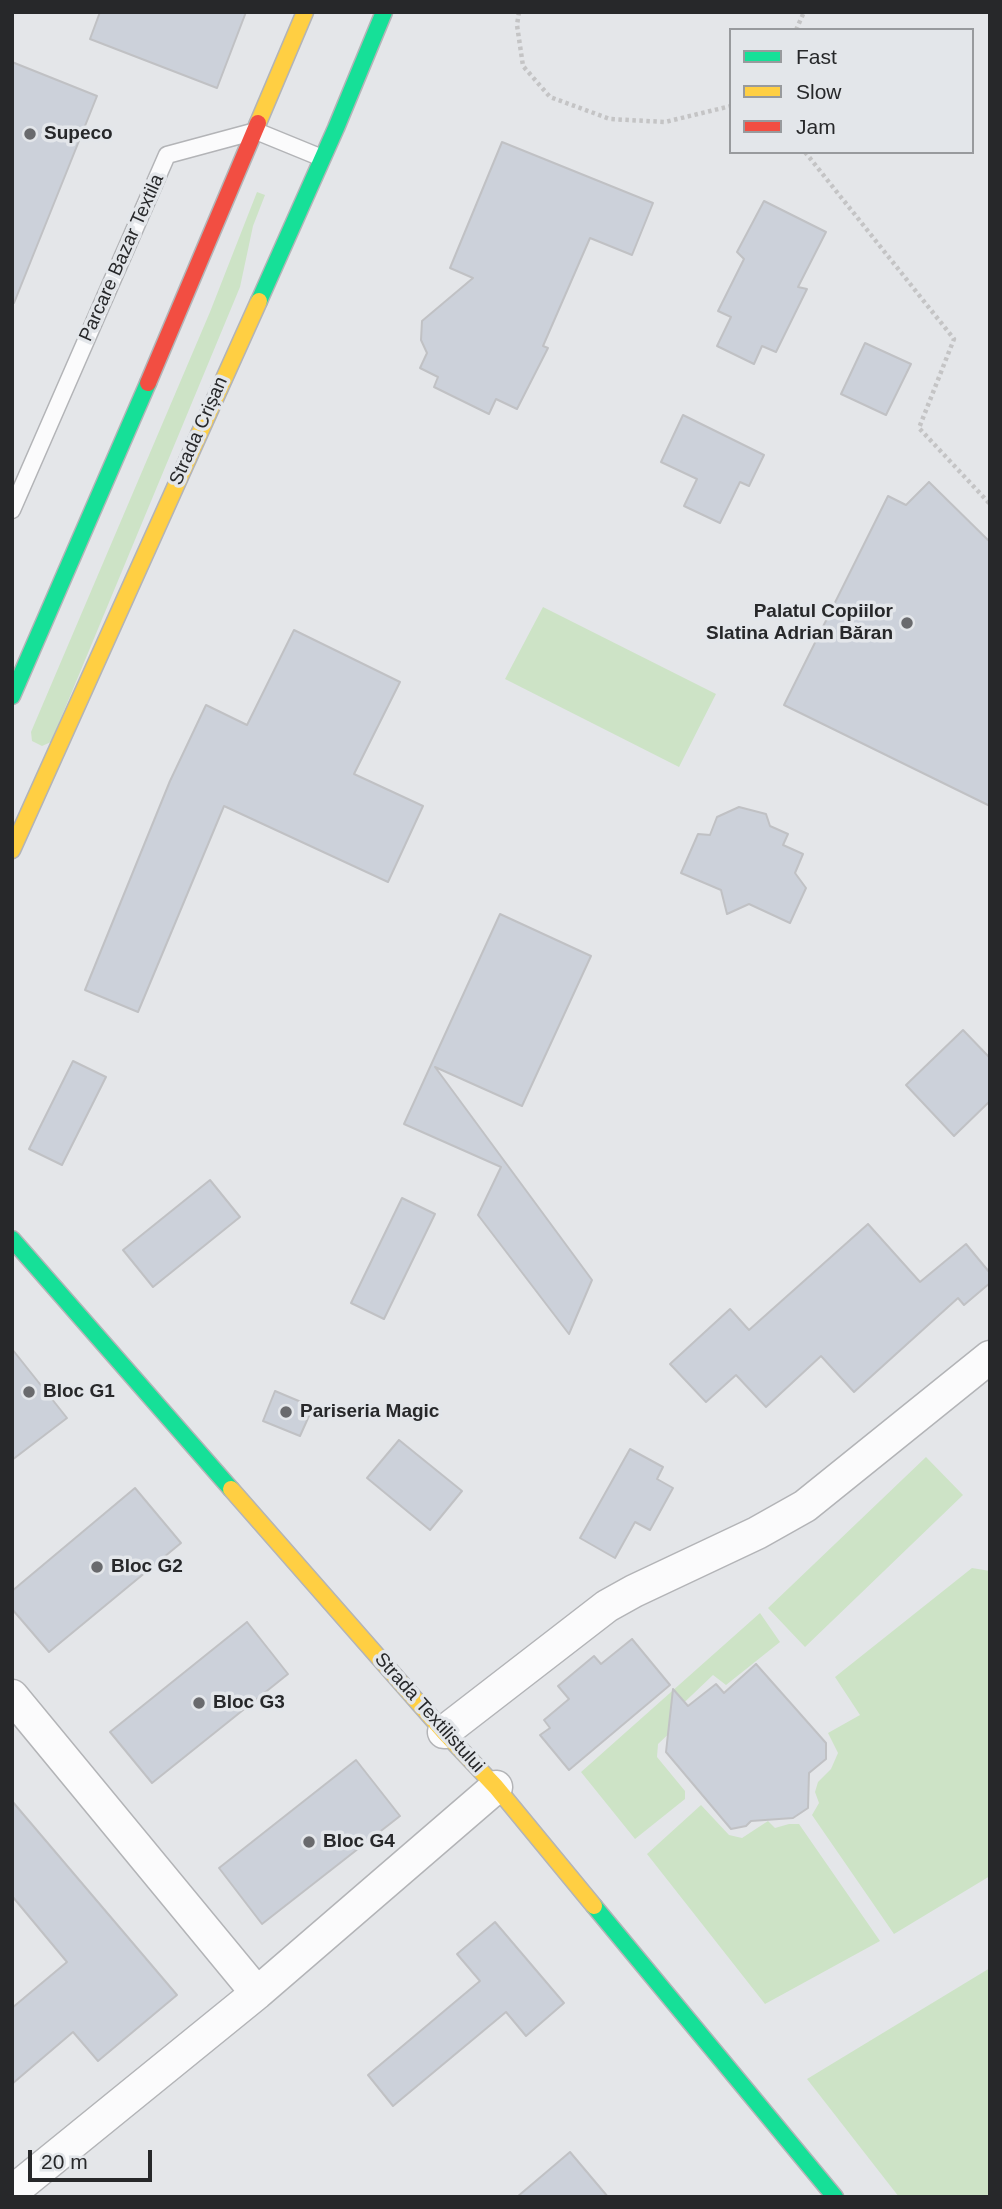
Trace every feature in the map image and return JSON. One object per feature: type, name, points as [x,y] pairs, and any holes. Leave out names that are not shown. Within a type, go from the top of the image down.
[{"type":"main road","points":[[12,695],[114,464],[305,12]]},
{"type":"main road","name":"Strada Crișan","points":[[12,850],[322,158],[384,12]]},
{"type":"main road","name":"Strada Textilistului","points":[[12,1239],[444,1732],[496,1787],[835,2197]]},
{"type":"street","points":[[444,1732],[607,1606],[757,1533],[805,1506],[990,1357]]},
{"type":"street","points":[[12,1696],[257,1993]]},
{"type":"street","points":[[12,2192],[257,1993],[496,1787]]},
{"type":"lane","points":[[256,131],[322,158]]},
{"type":"lane","name":"Parcare Bazar Textila","points":[[12,510],[167,155],[256,131]]},
{"type":"path","points":[[519,12],[517,25],[523,66],[550,97],[610,119],[665,122],[729,106]]},
{"type":"path","points":[[797,28],[804,12]]},
{"type":"path","points":[[808,154],[954,340],[919,428],[990,504]]},
{"type":"green space","points":[[257,192],[265,195],[253,226],[240,287],[51,742],[42,746],[32,741],[31,732],[210,312]]},
{"type":"green space","points":[[543,607],[716,694],[679,767],[505,679]]},
{"type":"green space","points":[[926,1457],[963,1495],[805,1647],[768,1608]]},
{"type":"green space","points":[[972,1568],[990,1571],[990,1876],[894,1934],[812,1815],[819,1803],[815,1792],[818,1782],[831,1769],[838,1753],[828,1733],[860,1715],[835,1677]]},
{"type":"green space","points":[[760,1613],[780,1642],[726,1685],[713,1675],[671,1715],[677,1726],[658,1744],[657,1757],[685,1791],[685,1799],[635,1839],[581,1772]]},
{"type":"green space","points":[[701,1805],[729,1835],[742,1838],[768,1821],[775,1828],[799,1824],[880,1941],[765,2004],[647,1854]]},
{"type":"green space","points":[[990,1968],[990,2197],[899,2197],[807,2079]]},
{"type":"building","points":[[100,12],[246,12],[217,88],[90,39]]},
{"type":"building","points":[[12,62],[97,96],[14,303],[12,302]]},
{"type":"building","points":[[502,142],[653,203],[632,255],[590,238],[543,346],[548,348],[517,409],[496,399],[489,414],[434,387],[438,377],[420,368],[427,353],[421,340],[422,321],[473,278],[450,268]]},
{"type":"building","points":[[764,201],[826,232],[798,287],[807,289],[776,352],[762,346],[754,364],[717,346],[731,317],[718,311],[744,259],[737,252]]},
{"type":"building","points":[[865,343],[911,364],[886,415],[841,394]]},
{"type":"building","points":[[683,415],[764,455],[749,486],[740,482],[720,523],[684,506],[697,479],[661,462]]},
{"type":"building","name":"Palatul Copiilor Slatina Adrian Băran","points":[[929,482],[990,542],[990,806],[784,705],[888,496],[906,505]]},
{"type":"building","points":[[294,630],[400,682],[354,774],[423,806],[388,882],[224,806],[138,1012],[85,990],[170,781],[206,705],[247,725]]},
{"type":"building","points":[[739,807],[766,814],[770,826],[788,834],[783,845],[803,854],[795,873],[806,888],[790,923],[749,904],[727,914],[721,890],[681,873],[698,834],[710,835],[717,817]]},
{"type":"building","points":[[500,914],[591,956],[522,1106],[435,1067],[592,1280],[569,1334],[478,1215],[501,1167],[404,1124]]},
{"type":"building","points":[[963,1030],[990,1058],[990,1101],[954,1136],[906,1085]]},
{"type":"building","points":[[73,1061],[106,1077],[62,1165],[29,1149]]},
{"type":"building","points":[[210,1180],[240,1217],[153,1287],[123,1250]]},
{"type":"building","points":[[402,1198],[435,1214],[384,1319],[351,1303]]},
{"type":"building","points":[[868,1224],[920,1282],[966,1244],[990,1273],[990,1283],[964,1305],[958,1298],[854,1392],[821,1356],[766,1407],[736,1375],[706,1402],[670,1364],[730,1309],[749,1330]]},
{"type":"building","name":"Bloc G1","points":[[12,1349],[67,1418],[12,1460]]},
{"type":"building","points":[[275,1391],[313,1407],[300,1436],[263,1421]]},
{"type":"building","points":[[399,1440],[462,1491],[430,1530],[367,1478]]},
{"type":"building","points":[[630,1449],[663,1467],[657,1479],[673,1488],[650,1530],[635,1522],[615,1558],[580,1538]]},
{"type":"building","name":"Bloc G2","points":[[135,1488],[181,1543],[49,1652],[12,1609],[12,1591]]},
{"type":"building","name":"Bloc G3","points":[[247,1622],[288,1674],[152,1783],[110,1732]]},
{"type":"building","points":[[632,1639],[670,1685],[569,1770],[540,1735],[550,1728],[544,1720],[569,1699],[558,1686],[594,1656],[601,1664]]},
{"type":"building","points":[[756,1664],[826,1743],[826,1759],[809,1773],[808,1808],[793,1818],[751,1821],[746,1826],[731,1829],[666,1752],[673,1689],[688,1706],[716,1684],[724,1693]]},
{"type":"building","name":"Bloc G4","points":[[356,1760],[400,1816],[262,1924],[219,1868]]},
{"type":"building","points":[[12,1801],[177,1995],[98,2061],[73,2032],[12,2084],[12,2008],[67,1962],[12,1896]]},
{"type":"building","points":[[495,1922],[564,2003],[526,2036],[506,2012],[393,2106],[368,2075],[480,1981],[457,1954]]},
{"type":"building","points":[[570,2152],[608,2197],[517,2197]]},
{"type":"traffic: fast","points":[[259,301],[384,12]]},
{"type":"traffic: fast","points":[[12,696],[148,383]]},
{"type":"traffic: fast","points":[[12,1239],[231,1489]]},
{"type":"traffic: fast","points":[[594,1906],[835,2197]]},
{"type":"traffic: slow","points":[[258,123],[305,12]]},
{"type":"traffic: slow","points":[[12,850],[259,301]]},
{"type":"traffic: slow","points":[[231,1489],[444,1732],[496,1787],[594,1906]]},
{"type":"traffic: jam","points":[[148,383],[258,123]]},
{"type":"place","name":"Supeco","points":[[30,134]]},
{"type":"place","name":"Palatul Copiilor Slatina Adrian Băran","points":[[907,623]]},
{"type":"place","name":"Bloc G1","points":[[29,1392]]},
{"type":"place","name":"Pariseria Magic","points":[[286,1412]]},
{"type":"place","name":"Bloc G2","points":[[97,1567]]},
{"type":"place","name":"Bloc G3","points":[[199,1703]]},
{"type":"place","name":"Bloc G4","points":[[309,1842]]}]
